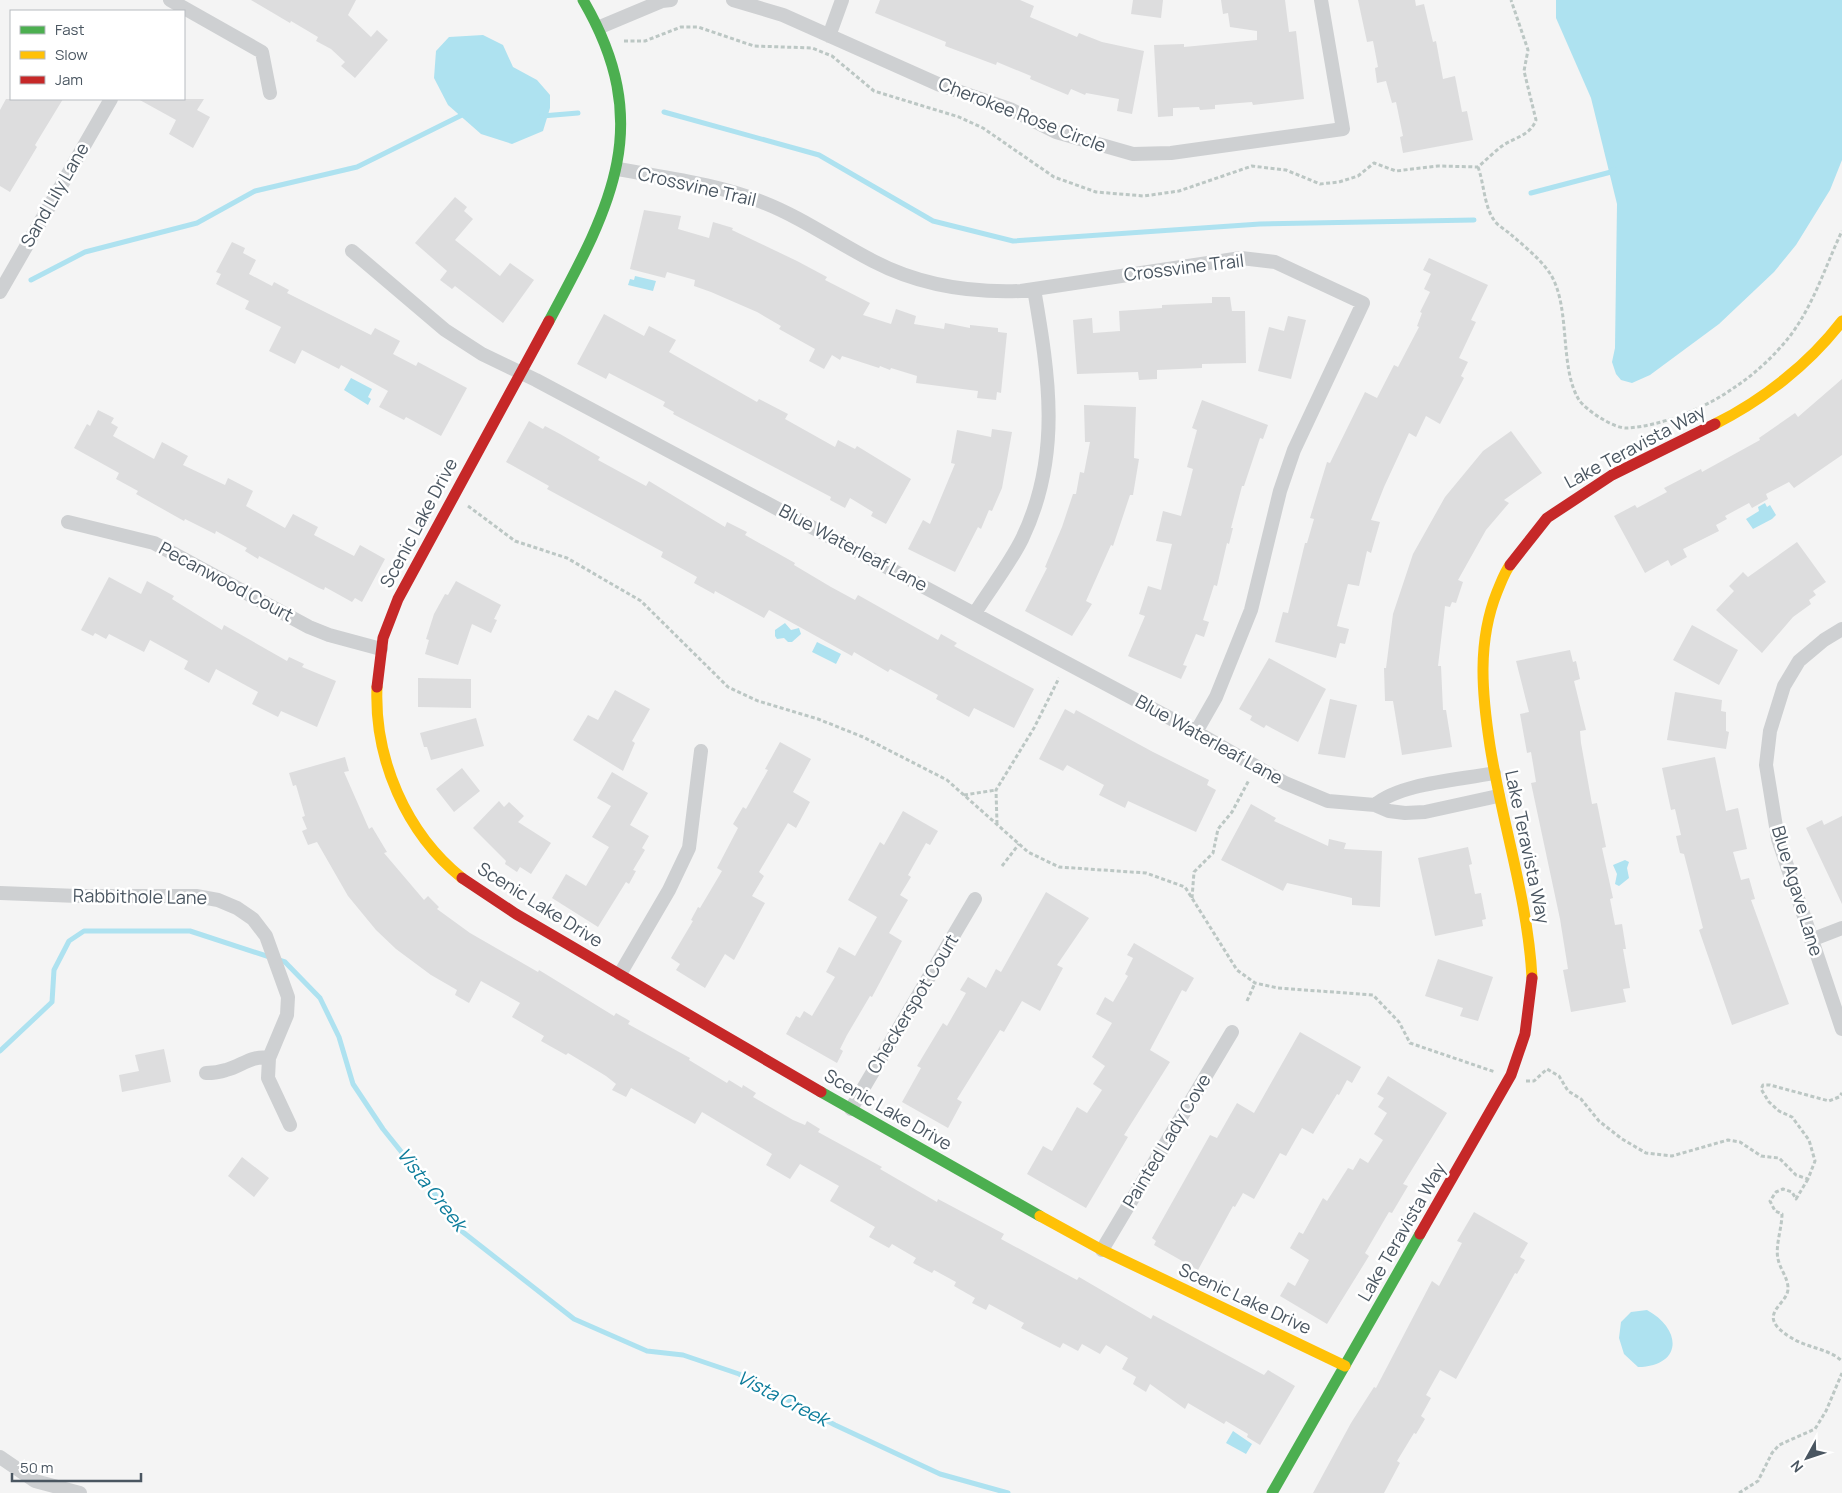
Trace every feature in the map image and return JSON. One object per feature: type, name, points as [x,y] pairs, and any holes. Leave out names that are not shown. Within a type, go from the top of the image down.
[{"type":"street","points":[[169,0],[262,52],[270,93]]},
{"type":"street","name":"Scenic Lake Drive","points":[[583,0],[600,27],[619,94],[623,133],[618,169],[608,204],[592,241],[398,599],[383,637],[377,677],[377,714],[386,761],[400,800],[420,833],[437,855],[487,896],[851,1109],[1102,1250],[1345,1366]]},
{"type":"street","points":[[600,27],[662,1],[670,0]]},
{"type":"street","name":"Cherokee Rose Circle","points":[[733,0],[783,15],[940,85],[1010,109],[1073,137],[1133,154],[1171,153],[1343,129],[1321,0]]},
{"type":"street","points":[[829,36],[842,0]]},
{"type":"street","name":"Sand Lily Lane","points":[[0,292],[110,100]]},
{"type":"street","name":"Crossvine Trail","points":[[618,169],[725,190],[763,202],[875,262],[925,282],[996,292],[1034,289],[1241,258],[1275,262],[1363,303],[1294,450],[1280,491],[1251,610],[1216,697],[1196,732]]},
{"type":"street","name":"Blue Waterleaf Lane","points":[[352,251],[445,330],[482,354],[520,372],[1196,732],[1285,783],[1328,801],[1375,805],[1389,810],[1415,812],[1498,796]]},
{"type":"street","points":[[975,614],[1022,539],[1040,486],[1050,432],[1048,377],[1034,289]]},
{"type":"street","name":"Lake Teravista Way","points":[[1272,1493],[1511,1075],[1526,1034],[1532,987],[1530,947],[1498,796],[1484,707],[1482,658],[1491,606],[1505,572],[1547,518],[1575,497],[1612,475],[1727,418],[1776,386],[1824,344],[1841,325]]},
{"type":"street","name":"Pecanwood Court","points":[[68,522],[154,543],[309,627],[330,635],[381,649]]},
{"type":"street","name":"Blue Agave Lane","points":[[1842,629],[1824,640],[1798,661],[1784,686],[1770,730],[1766,764],[1778,840],[1842,1029]]},
{"type":"street","points":[[620,974],[669,890],[689,848],[701,751]]},
{"type":"street","points":[[1375,805],[1382,798],[1406,789],[1494,773]]},
{"type":"street","name":"Rabbithole Lane","points":[[0,893],[78,896],[196,896],[218,900],[237,908],[253,919],[268,941],[288,997],[287,1015],[269,1058]]},
{"type":"street","name":"Checkerspot Court","points":[[851,1109],[975,899]]},
{"type":"street","points":[[1811,940],[1842,928]]},
{"type":"street","name":"Painted Lady Cove","points":[[1102,1250],[1232,1032]]},
{"type":"street","points":[[206,1073],[228,1070],[260,1056],[269,1058],[268,1078],[290,1125]]},
{"type":"street","points":[[0,1457],[35,1481],[80,1493]]},
{"type":"path","points":[[624,41],[645,40],[682,27],[698,27],[754,46],[812,48],[832,56],[874,91],[959,117],[983,128],[1054,177],[1096,192],[1144,196],[1179,191],[1252,166],[1286,170],[1320,184],[1339,182],[1358,176],[1374,164],[1396,170],[1438,166],[1478,166],[1502,146],[1528,133],[1533,128],[1536,120],[1524,71],[1528,50],[1511,0]]},
{"type":"path","points":[[1478,166],[1487,202],[1494,220],[1529,250],[1552,276],[1560,301],[1573,385],[1579,400],[1592,413],[1625,429],[1652,424],[1686,412],[1721,396],[1749,377],[1775,353],[1801,319],[1822,282],[1842,231]]},
{"type":"path","points":[[467,505],[515,541],[567,558],[641,601],[728,688],[758,701],[818,719],[863,737],[947,780],[1028,852],[1059,867],[1146,873],[1185,888],[1236,970],[1255,983],[1278,988],[1373,995],[1399,1022],[1410,1043],[1496,1072]]},
{"type":"path","points":[[997,824],[996,790],[1034,728],[1059,678]]},
{"type":"path","points":[[1192,899],[1194,872],[1213,852],[1218,829],[1232,812],[1249,778]]},
{"type":"path","points":[[964,795],[996,790]]},
{"type":"path","points":[[1002,866],[1019,844]]},
{"type":"path","points":[[1247,1001],[1255,983]]},
{"type":"path","points":[[1525,1081],[1534,1081],[1547,1069],[1558,1076],[1568,1091],[1581,1099],[1600,1121],[1622,1139],[1646,1153],[1672,1156],[1728,1140],[1740,1142],[1761,1156],[1779,1158],[1796,1175],[1808,1178]]},
{"type":"path","points":[[1842,1093],[1840,1097],[1829,1101],[1770,1084],[1763,1085],[1761,1089],[1769,1102],[1779,1111],[1792,1117],[1809,1140],[1815,1161],[1796,1199],[1792,1192],[1783,1189],[1776,1192],[1770,1201],[1775,1211],[1782,1214],[1778,1259],[1789,1290],[1787,1297],[1778,1304],[1774,1312],[1774,1321],[1791,1338],[1832,1354],[1842,1360]]},
{"type":"path","points":[[1739,1493],[1758,1481],[1772,1452],[1779,1445],[1815,1429],[1826,1411],[1842,1373]]},
{"type":"water","points":[[1556,0],[1842,0],[1842,160],[1830,190],[1796,245],[1774,272],[1719,324],[1650,375],[1632,383],[1621,380],[1616,374],[1612,362],[1615,348],[1617,204],[1591,98],[1556,18]]},
{"type":"water","points":[[483,35],[503,45],[513,67],[537,80],[550,95],[550,108],[543,131],[512,144],[481,134],[448,105],[434,78],[436,51],[449,37]]},
{"type":"water","points":[[635,276],[656,281],[653,291],[628,285],[630,279],[634,280]]},
{"type":"water","points":[[351,378],[372,389],[368,397],[371,399],[368,405],[344,390]]},
{"type":"water","points":[[1765,503],[1767,507],[1770,505],[1776,515],[1753,529],[1746,519],[1759,511],[1758,507]]},
{"type":"water","points":[[785,623],[791,630],[799,628],[801,634],[792,642],[788,642],[784,638],[777,639],[775,636],[775,630]]},
{"type":"water","points":[[817,642],[841,654],[836,664],[812,652]]},
{"type":"water","points":[[1625,860],[1629,862],[1627,868],[1629,878],[1619,886],[1615,884],[1617,874],[1613,865]]},
{"type":"water","points":[[1647,1310],[1659,1318],[1667,1327],[1672,1337],[1672,1346],[1670,1354],[1663,1360],[1652,1365],[1638,1367],[1624,1354],[1619,1338],[1621,1322],[1631,1312]]},
{"type":"water","points":[[1233,1431],[1252,1444],[1246,1454],[1226,1443]]},
{"type":"building","points":[[251,0],[356,0],[348,15],[371,37],[377,30],[388,40],[355,78],[341,66],[345,62],[331,49],[316,41],[318,37]]},
{"type":"building","points":[[880,0],[1020,0],[1034,6],[1030,17],[1077,37],[1079,33],[1102,42],[1144,51],[1132,114],[1117,111],[1119,99],[1086,93],[1085,95],[1071,89],[1068,95],[1030,79],[1031,76],[997,62],[996,65],[945,46],[946,42],[875,13]]},
{"type":"building","points":[[1133,0],[1163,0],[1161,18],[1131,14]]},
{"type":"building","points":[[1221,0],[1285,0],[1289,32],[1296,31],[1304,99],[1253,105],[1252,102],[1215,105],[1215,109],[1200,110],[1199,107],[1173,108],[1173,116],[1158,117],[1154,45],[1184,44],[1184,47],[1257,40],[1257,31],[1230,27],[1228,13],[1223,14]]},
{"type":"building","points":[[1358,0],[1415,0],[1416,6],[1424,4],[1433,42],[1436,41],[1443,79],[1455,76],[1462,112],[1467,111],[1473,140],[1403,153],[1400,137],[1403,136],[1396,102],[1392,103],[1386,81],[1377,83],[1375,68],[1378,67],[1373,41],[1367,42]]},
{"type":"building","points":[[6,99],[62,100],[35,145],[37,147],[10,192],[0,186],[0,110]]},
{"type":"building","points":[[204,99],[197,110],[210,117],[193,148],[169,134],[176,120],[140,100]]},
{"type":"building","points":[[455,197],[467,207],[464,211],[473,219],[455,240],[500,276],[510,263],[534,280],[503,323],[455,286],[452,289],[440,280],[447,271],[415,243]]},
{"type":"building","points":[[644,210],[681,216],[678,229],[709,238],[713,222],[733,228],[732,230],[797,261],[827,277],[825,280],[870,303],[863,315],[891,324],[896,309],[916,316],[914,324],[944,329],[945,323],[970,328],[970,325],[998,328],[998,332],[1007,333],[1001,393],[997,392],[996,400],[977,398],[978,391],[916,383],[917,376],[891,368],[890,370],[880,366],[879,368],[842,356],[840,360],[832,355],[824,369],[809,361],[815,349],[779,329],[781,326],[757,312],[694,286],[695,280],[667,272],[665,278],[630,269]]},
{"type":"building","points":[[232,242],[245,248],[243,253],[256,260],[249,274],[272,286],[274,282],[289,290],[287,293],[371,335],[375,328],[400,341],[393,354],[416,366],[418,362],[467,388],[441,436],[406,417],[404,420],[379,407],[388,391],[341,365],[339,369],[302,350],[295,364],[269,351],[281,327],[245,309],[249,301],[216,284],[221,274],[216,272]]},
{"type":"building","points":[[1429,258],[1488,285],[1471,320],[1476,322],[1459,358],[1468,362],[1461,376],[1464,378],[1440,424],[1426,416],[1416,437],[1409,433],[1384,487],[1371,520],[1380,522],[1371,553],[1367,551],[1359,586],[1348,584],[1337,626],[1349,629],[1345,644],[1340,643],[1336,658],[1275,642],[1283,612],[1288,613],[1305,543],[1307,543],[1314,519],[1310,518],[1327,462],[1330,463],[1365,392],[1377,398],[1394,365],[1398,367],[1419,327],[1417,326],[1422,313],[1420,312],[1430,292],[1424,289],[1431,274],[1423,270]]},
{"type":"building","points":[[1212,297],[1230,297],[1232,311],[1245,311],[1246,363],[1202,364],[1202,368],[1157,370],[1157,379],[1139,380],[1138,372],[1077,374],[1073,320],[1092,318],[1093,333],[1120,331],[1119,311],[1162,308],[1162,305],[1212,303]]},
{"type":"building","points":[[604,314],[644,336],[649,326],[676,340],[669,352],[757,402],[759,399],[788,414],[785,419],[835,447],[838,440],[855,449],[857,446],[911,479],[886,524],[871,516],[873,512],[850,498],[845,508],[830,500],[831,497],[673,414],[674,412],[663,406],[665,402],[609,373],[606,379],[577,364]]},
{"type":"building","points":[[1288,316],[1306,320],[1291,379],[1258,371],[1269,327],[1284,331]]},
{"type":"building","points":[[1842,379],[1842,455],[1794,488],[1789,482],[1766,494],[1768,499],[1752,508],[1749,503],[1725,516],[1727,519],[1716,525],[1719,531],[1683,549],[1687,557],[1671,566],[1668,560],[1645,573],[1614,516],[1635,505],[1637,508],[1667,492],[1664,488],[1701,469],[1702,472],[1760,440],[1759,438],[1795,413],[1798,417]]},
{"type":"building","points":[[1202,400],[1268,425],[1263,439],[1260,438],[1244,486],[1242,486],[1217,586],[1214,585],[1203,620],[1209,622],[1204,637],[1196,634],[1183,665],[1187,666],[1181,679],[1128,656],[1145,616],[1139,614],[1148,586],[1161,590],[1172,544],[1156,541],[1163,511],[1181,516],[1193,469],[1187,467],[1197,430],[1192,428]]},
{"type":"building","points":[[1084,405],[1136,407],[1134,458],[1139,459],[1133,495],[1130,495],[1113,546],[1111,545],[1086,601],[1092,604],[1072,636],[1025,611],[1047,568],[1045,567],[1062,527],[1073,494],[1076,494],[1080,472],[1084,473],[1090,442],[1085,442]]},
{"type":"building","points":[[98,410],[114,418],[111,423],[118,427],[113,436],[154,459],[162,442],[188,456],[183,465],[225,485],[228,478],[253,491],[246,506],[285,528],[293,514],[318,527],[314,535],[354,556],[360,545],[385,559],[362,602],[355,598],[352,602],[325,587],[324,590],[319,588],[259,556],[258,559],[245,551],[247,548],[216,531],[215,534],[185,519],[184,521],[136,494],[138,491],[116,479],[119,473],[74,448],[87,424],[90,426]]},
{"type":"building","points":[[529,421],[543,429],[545,426],[560,434],[600,457],[598,460],[646,486],[649,481],[725,527],[727,522],[747,532],[745,535],[855,600],[858,595],[938,640],[941,634],[957,643],[954,646],[1034,689],[1014,728],[974,708],[969,717],[936,699],[938,695],[890,669],[888,672],[854,652],[852,656],[769,610],[764,618],[715,591],[714,594],[694,583],[697,577],[661,557],[663,552],[547,489],[549,486],[506,462]]},
{"type":"building","points":[[992,429],[1012,432],[1002,488],[992,511],[989,510],[981,529],[978,527],[955,572],[908,549],[923,520],[930,524],[955,464],[951,463],[957,430],[991,437]]},
{"type":"building","points":[[1511,431],[1542,473],[1504,500],[1509,503],[1486,530],[1458,580],[1463,582],[1456,603],[1452,602],[1450,607],[1445,606],[1438,666],[1441,666],[1443,710],[1446,710],[1452,747],[1402,755],[1393,701],[1385,701],[1384,668],[1386,668],[1393,614],[1413,554],[1445,497],[1483,451]]},
{"type":"building","points":[[1797,542],[1826,582],[1813,591],[1816,595],[1809,600],[1811,604],[1793,617],[1762,653],[1716,610],[1734,591],[1729,586],[1743,572],[1748,577]]},
{"type":"building","points":[[109,577],[141,594],[147,581],[174,596],[172,599],[222,630],[224,625],[287,661],[289,657],[304,664],[302,667],[336,681],[317,727],[281,711],[278,717],[252,704],[258,692],[216,669],[209,683],[184,669],[188,661],[150,640],[144,652],[109,634],[106,639],[95,633],[93,636],[81,630]]},
{"type":"building","points":[[456,581],[501,605],[494,619],[497,620],[491,633],[472,624],[458,665],[425,654],[429,640],[426,639],[434,614],[445,594],[448,595]]},
{"type":"building","points":[[1692,625],[1738,650],[1719,685],[1673,660]]},
{"type":"building","points":[[1570,650],[1573,662],[1576,661],[1580,679],[1574,681],[1586,730],[1580,731],[1581,743],[1592,804],[1597,803],[1606,847],[1602,848],[1613,898],[1610,899],[1615,925],[1622,924],[1626,949],[1623,949],[1630,988],[1623,989],[1626,1002],[1571,1012],[1563,970],[1568,969],[1560,919],[1531,783],[1536,782],[1531,752],[1527,753],[1520,714],[1529,712],[1516,661]]},
{"type":"building","points":[[1269,658],[1326,689],[1298,742],[1266,725],[1264,728],[1250,720],[1252,716],[1239,709]]},
{"type":"building","points":[[418,678],[471,679],[471,708],[418,707]]},
{"type":"building","points":[[615,690],[650,709],[632,741],[635,743],[623,771],[573,740],[588,715],[598,720]]},
{"type":"building","points":[[1675,692],[1722,700],[1721,711],[1726,712],[1726,731],[1729,732],[1726,749],[1667,740]]},
{"type":"building","points":[[1330,699],[1357,705],[1345,758],[1318,754]]},
{"type":"building","points":[[1065,709],[1074,714],[1076,710],[1209,780],[1207,785],[1216,790],[1196,832],[1128,801],[1125,808],[1099,795],[1104,785],[1067,765],[1063,771],[1039,759]]},
{"type":"building","points":[[476,718],[484,746],[431,760],[427,747],[424,747],[420,733]]},
{"type":"building","points":[[780,742],[811,759],[793,792],[810,802],[796,828],[788,823],[759,872],[764,876],[752,896],[765,903],[734,960],[725,954],[705,988],[676,970],[680,964],[671,958],[693,921],[691,920],[698,907],[700,908],[722,871],[717,868],[738,828],[733,824],[743,807],[746,809],[768,770],[765,769]]},
{"type":"building","points":[[345,757],[349,771],[344,772],[369,829],[372,827],[387,852],[384,853],[424,900],[428,896],[439,907],[437,909],[470,933],[538,972],[539,970],[614,1016],[616,1013],[630,1021],[628,1024],[690,1058],[689,1060],[727,1083],[729,1080],[742,1088],[743,1085],[756,1093],[753,1097],[793,1120],[805,1125],[807,1121],[820,1129],[818,1132],[882,1167],[880,1169],[937,1202],[938,1199],[1004,1234],[1001,1239],[1077,1280],[1079,1277],[1151,1319],[1153,1315],[1264,1375],[1268,1370],[1295,1386],[1260,1445],[1247,1437],[1248,1434],[1226,1421],[1224,1424],[1188,1403],[1185,1409],[1150,1384],[1146,1392],[1133,1384],[1136,1377],[1122,1369],[1128,1358],[1106,1345],[1100,1354],[1082,1344],[1078,1351],[1063,1343],[1060,1348],[1021,1328],[1024,1323],[989,1304],[986,1310],[972,1303],[975,1298],[954,1286],[956,1282],[934,1270],[932,1273],[913,1263],[916,1258],[892,1244],[889,1248],[869,1237],[875,1227],[830,1201],[839,1186],[800,1164],[790,1179],[766,1165],[772,1154],[702,1112],[695,1124],[631,1088],[626,1097],[612,1090],[616,1084],[606,1076],[568,1053],[566,1055],[541,1041],[544,1036],[512,1017],[520,1003],[481,981],[469,1003],[455,995],[457,990],[431,975],[396,949],[376,930],[348,896],[317,842],[308,845],[302,831],[307,829],[302,817],[305,816],[296,785],[293,786],[289,773]]},
{"type":"building","points":[[1715,757],[1726,811],[1738,808],[1747,849],[1733,852],[1741,880],[1749,878],[1755,899],[1751,900],[1789,1004],[1732,1025],[1699,930],[1703,928],[1684,854],[1680,853],[1676,836],[1681,835],[1675,809],[1671,810],[1662,768]]},
{"type":"building","points":[[462,768],[480,791],[454,812],[436,789]]},
{"type":"building","points":[[612,772],[648,793],[630,825],[649,836],[642,848],[645,850],[633,870],[636,871],[629,884],[626,882],[598,927],[552,898],[566,874],[586,886],[609,847],[592,837],[611,806],[597,798]]},
{"type":"building","points":[[499,801],[504,807],[509,802],[524,816],[518,822],[551,843],[531,874],[520,867],[517,872],[505,864],[506,861],[473,828]]},
{"type":"building","points":[[1251,804],[1276,818],[1274,821],[1328,846],[1329,839],[1346,843],[1344,849],[1382,851],[1380,907],[1352,905],[1352,898],[1287,883],[1283,891],[1221,860]]},
{"type":"building","points":[[903,811],[938,831],[930,845],[926,843],[908,875],[911,877],[900,895],[908,900],[889,933],[902,941],[872,997],[870,996],[847,1035],[840,1049],[843,1051],[837,1063],[786,1034],[796,1016],[800,1018],[804,1011],[812,1016],[835,977],[826,972],[839,947],[855,956],[877,917],[848,900],[880,842],[884,845]]},
{"type":"building","points":[[1842,816],[1842,904],[1806,828],[1822,820],[1824,825]]},
{"type":"building","points":[[1468,847],[1472,864],[1469,865],[1475,894],[1481,893],[1486,919],[1482,920],[1483,926],[1435,936],[1418,858]]},
{"type":"building","points":[[1046,892],[1089,918],[1057,965],[1063,968],[1040,1011],[1022,1001],[1004,1032],[1000,1030],[957,1099],[962,1102],[948,1128],[902,1102],[921,1068],[917,1066],[943,1023],[947,1026],[966,993],[960,990],[968,977],[986,988],[996,969],[1001,972]]},
{"type":"building","points":[[1134,943],[1194,978],[1186,992],[1182,990],[1150,1050],[1170,1062],[1124,1135],[1128,1137],[1086,1208],[1027,1174],[1043,1146],[1052,1151],[1077,1107],[1087,1113],[1102,1090],[1093,1084],[1105,1066],[1092,1057],[1112,1023],[1096,1014],[1105,997],[1113,1002],[1128,976],[1125,974],[1133,958],[1127,955]]},
{"type":"building","points":[[1438,959],[1493,977],[1478,1021],[1460,1016],[1463,1008],[1425,996]]},
{"type":"building","points":[[1300,1032],[1361,1067],[1352,1083],[1347,1080],[1313,1134],[1302,1128],[1286,1156],[1280,1153],[1254,1199],[1243,1193],[1235,1207],[1233,1206],[1198,1270],[1154,1245],[1156,1241],[1152,1238],[1210,1135],[1217,1138],[1237,1103],[1254,1113]]},
{"type":"building","points":[[164,1049],[171,1082],[122,1092],[119,1075],[139,1071],[135,1055]]},
{"type":"building","points":[[1388,1076],[1447,1113],[1403,1184],[1408,1186],[1392,1213],[1389,1212],[1365,1253],[1369,1256],[1327,1324],[1280,1296],[1288,1282],[1295,1286],[1309,1260],[1290,1248],[1299,1232],[1303,1234],[1323,1198],[1327,1201],[1348,1168],[1353,1170],[1360,1158],[1368,1163],[1383,1140],[1374,1134],[1387,1113],[1378,1107],[1384,1098],[1377,1094]]},
{"type":"building","points":[[242,1157],[269,1178],[254,1197],[228,1176]]},
{"type":"building","points":[[1474,1212],[1528,1243],[1520,1257],[1525,1260],[1517,1274],[1515,1273],[1456,1379],[1440,1370],[1426,1395],[1431,1398],[1421,1416],[1425,1419],[1397,1461],[1400,1463],[1384,1493],[1313,1493],[1351,1423],[1374,1387],[1376,1388],[1432,1281],[1439,1286],[1462,1243],[1457,1241]]},
{"type":"waterway","points":[[664,112],[819,155],[933,221],[1013,241],[1260,224],[1474,220]]},
{"type":"waterway","points":[[542,116],[578,113]]},
{"type":"waterway","points":[[31,280],[85,252],[197,223],[255,191],[357,167],[464,114]]},
{"type":"waterway","points":[[1531,193],[1611,172],[1614,169]]},
{"type":"waterway","name":"Vista Creek","points":[[0,1051],[52,1002],[54,970],[69,941],[84,931],[190,931],[285,962],[320,998],[339,1037],[353,1084],[383,1129],[432,1190],[459,1229],[574,1319],[647,1351],[683,1355],[739,1374],[835,1425],[940,1474],[1008,1493]]},
{"type":"traffic: fast","points":[[549,321],[591,240],[606,202],[617,164],[621,126],[617,87],[605,45],[583,0]]},
{"type":"traffic: fast","points":[[821,1092],[1040,1216]]},
{"type":"traffic: fast","points":[[1272,1493],[1420,1234]]},
{"type":"traffic: slow","points":[[1715,424],[1750,404],[1784,380],[1815,352],[1842,321]]},
{"type":"traffic: slow","points":[[1510,565],[1497,592],[1486,630],[1483,688],[1495,775],[1520,891],[1530,949],[1532,978]]},
{"type":"traffic: slow","points":[[377,687],[377,714],[381,741],[397,793],[425,839],[442,860],[462,878]]},
{"type":"traffic: slow","points":[[1040,1216],[1102,1250],[1345,1366]]},
{"type":"traffic: jam","points":[[377,687],[383,638],[398,599],[549,321]]},
{"type":"traffic: jam","points":[[1510,565],[1547,518],[1612,475],[1715,424]]},
{"type":"traffic: jam","points":[[462,878],[516,914],[821,1092]]},
{"type":"traffic: jam","points":[[1420,1234],[1511,1075],[1525,1034],[1532,978]]}]
